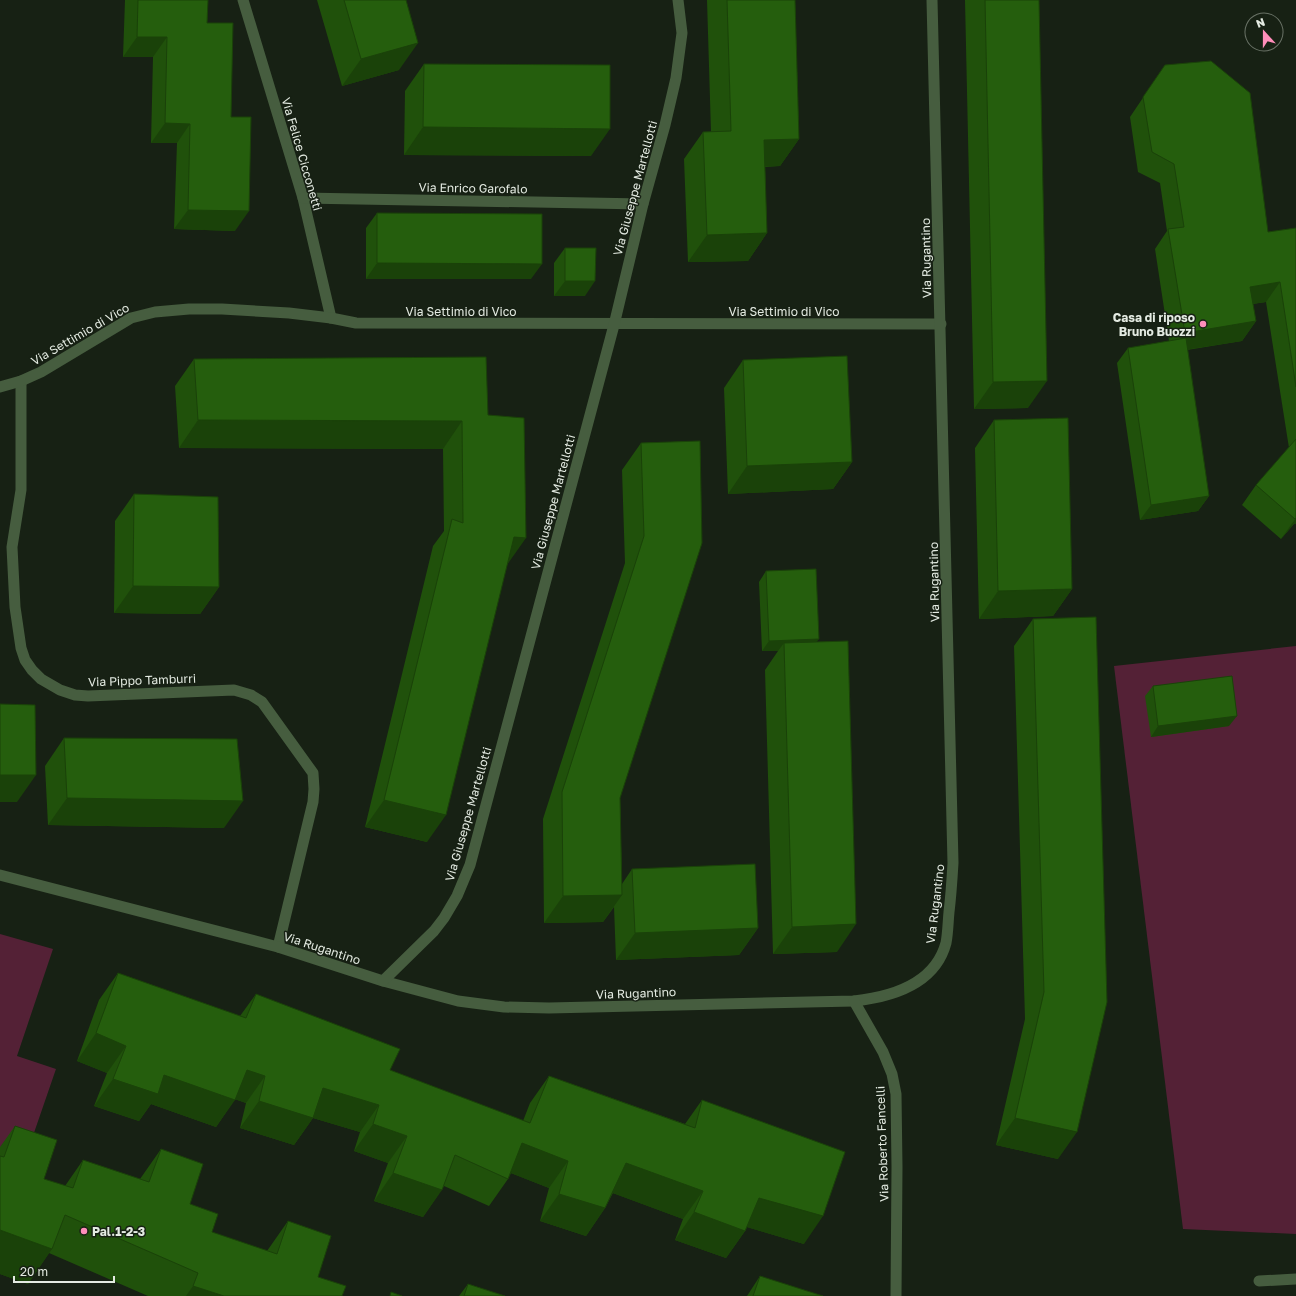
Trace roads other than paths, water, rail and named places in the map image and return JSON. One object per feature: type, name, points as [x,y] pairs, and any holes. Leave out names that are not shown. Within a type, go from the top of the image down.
[{"type":"street","name":"Via Felice Cicconetti","points":[[243,0],[303,198],[331,318]]},
{"type":"street","name":"Via Giuseppe Martellotti","points":[[383,981],[434,931],[444,918],[457,896],[470,865],[614,324],[643,204],[665,126],[676,78],[682,33],[678,0]]},
{"type":"street","name":"Via Rugantino","points":[[0,875],[278,947],[383,981],[458,1001],[518,1008],[854,1001],[888,995],[910,986],[931,971],[938,962],[946,943],[954,863],[932,0]]},
{"type":"street","name":"Via Enrico Garofalo","points":[[303,198],[643,204]]},
{"type":"street","name":"Via Settimio di Vico","points":[[0,387],[21,381],[41,372],[131,318],[142,314],[189,309],[222,309],[289,313],[331,318],[356,323],[941,324]]},
{"type":"street","name":"Via Pippo Tamburri","points":[[21,381],[21,490],[12,547],[18,634],[25,660],[41,679],[51,686],[75,695],[88,696],[234,690],[251,695],[262,702],[313,773],[313,802],[278,947]]},
{"type":"street","name":"Via Roberto Fancelli","points":[[854,1001],[883,1052],[892,1074],[896,1094],[898,1167],[896,1296]]},
{"type":"street","points":[[1259,1281],[1296,1279]]},
{"type":"place","name":"Casa di riposo Bruno Buozzi","points":[[1203,324]]},
{"type":"place","name":"Pal.1-2-3","points":[[84,1231]]}]
